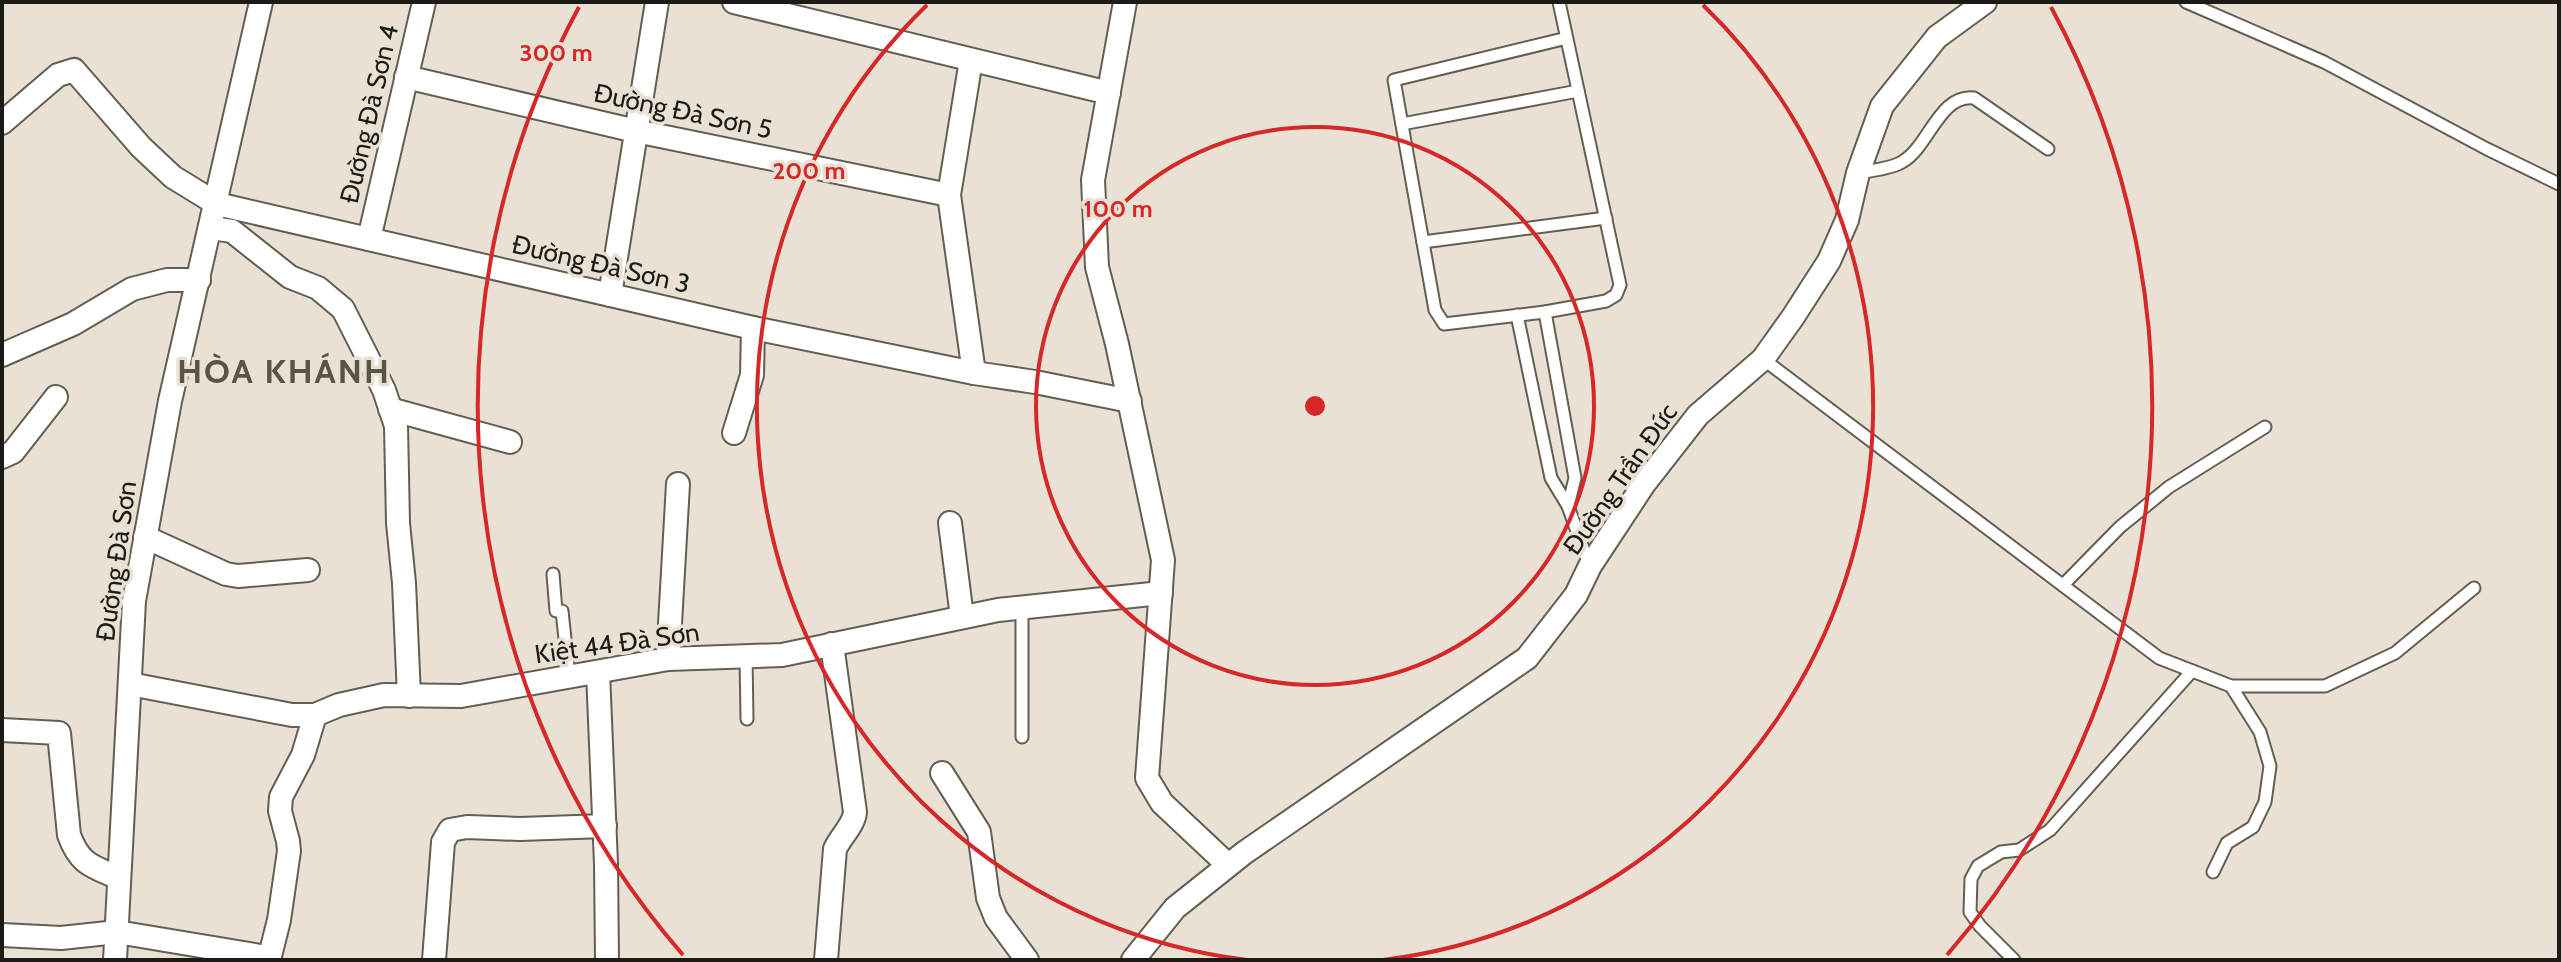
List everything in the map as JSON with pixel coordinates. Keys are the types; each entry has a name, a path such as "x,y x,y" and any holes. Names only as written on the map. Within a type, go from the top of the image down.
{"street":[{"name":"Đường Đà Sơn","path":"115,960 134,601 170,401 261,2"},
{"name":"Đường Đà Sơn 4","path":"369,239 424,2"},
{"path":"610,295 657,2"},
{"path":"734,2 1109,93"},
{"path":"1125,2 1093,180 1097,267 1130,401 1163,560 1147,778 1162,803 1228,865"},
{"name":"Đường Trần Đức","path":"1133,960 1175,908 1228,865 1527,658 1576,595 1590,566 1644,484 1698,415 1763,359 1829,261 1847,220 1858,173 1882,106 1937,37 1977,4"},
{"path":"971,60 949,195 974,373"},
{"path":"2,123 58,75 74,70 151,157 173,177 217,204"},
{"name":"Đường Đà Sơn 5","path":"406,77 636,131 949,195"},
{"name":"Đường Đà Sơn 3","path":"217,204 753,328 1130,401"},
{"path":"211,228 232,231 290,277 318,288 343,309 384,390 396,426 398,523 409,696"},
{"path":"2,355 73,324 132,289 167,280 199,280"},
{"path":"734,433 752,375 753,328"},
{"path":"2,457 13,452 56,397"},
{"path":"390,409 510,442"},
{"path":"668,659 678,484"},
{"path":"950,523 962,617"},
{"path":"145,537 226,574 238,576 308,570"},
{"name":"Kiệt 44 Đà Sơn","path":"130,684 292,715 315,715 339,705 384,695 461,696 668,659 782,655 1022,607 1161,593"},
{"path":"826,960 835,849 840,836 854,819 855,812 832,644"},
{"path":"598,672 607,960"},
{"path":"2,935 61,938 117,932 221,948 268,960 279,920 289,851 280,811 281,797 303,755 315,715"},
{"path":"2,730 59,733 69,835 75,851 87,864 119,878"},
{"path":"942,773 979,832 988,898 996,918 1027,960"},
{"path":"434,960 443,842 450,830 467,827 605,826"}],"lane":[{"path":"1559,2 1567,38 1578,91 1606,218 1620,285 1616,295 1606,301 1444,324 1435,310 1394,80 1567,38"},
{"path":"2186,2 2324,62 2559,184"},
{"path":"1402,124 1578,91"},
{"path":"1858,173 1902,162 1952,103 1963,97 1974,98 2048,149"},
{"path":"1423,242 1606,218"},
{"path":"1545,312 1575,478 1568,506"},
{"path":"1517,315 1551,478 1568,506 1590,566"},
{"path":"1763,359 2159,658 2231,686 2325,686 2395,653 2474,588"},
{"path":"2063,585 2120,527 2169,487 2265,427"},
{"path":"553,574 556,611 562,611 569,676"},
{"path":"1022,607 1022,737"},
{"path":"746,656 747,719"},
{"path":"2014,960 1970,912 1971,879 1978,866 2001,852 2019,850 2050,830 2192,671"},
{"path":"2213,872 2227,843 2253,827 2265,802 2270,766 2260,732 2231,686"}],"district":[{"name":"HÒA KHÁNH","path":"284,371"}]}
